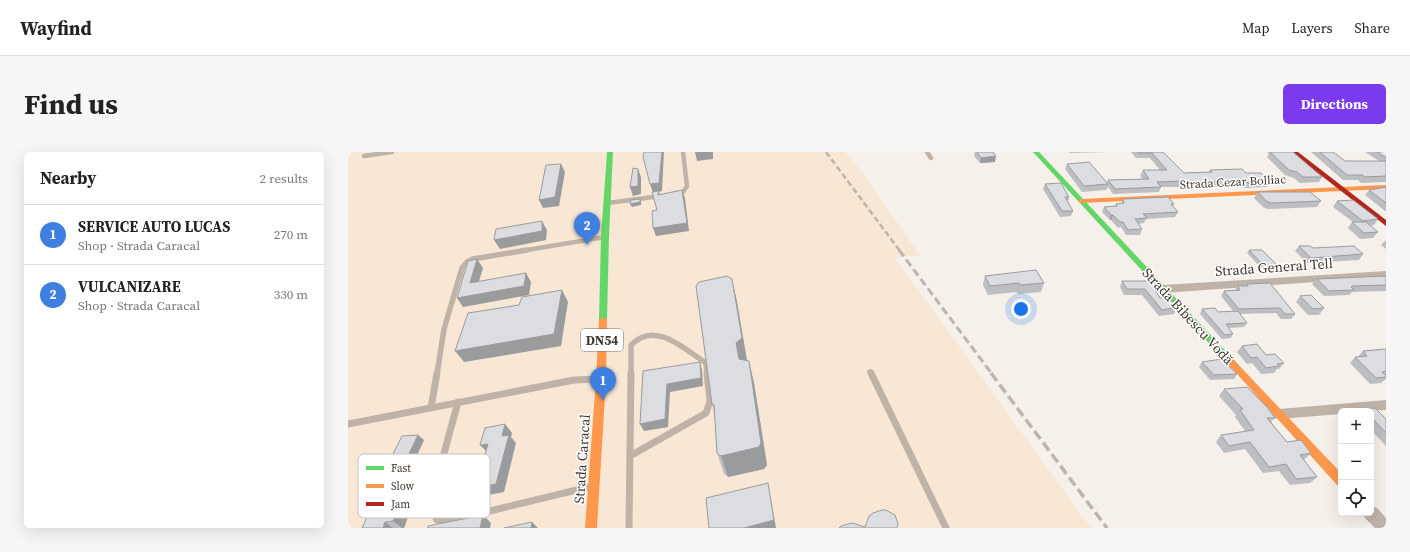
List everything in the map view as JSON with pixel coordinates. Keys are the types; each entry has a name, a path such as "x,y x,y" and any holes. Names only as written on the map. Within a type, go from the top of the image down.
{"street":[{"name":"Strada Caracal","path":"591,528 601,379 605,236 610,152"},
{"name":"Strada Bibescu Vodă","path":"1036,152 1340,480"},
{"path":"1294,152 1386,224"},
{"name":"Strada Cezar Bolliac","path":"1081,201 1386,187"},
{"name":"Strada General Tell","path":"1163,289 1386,274"},
{"path":"1279,414 1386,405"},
{"path":"1374,516 1385,528"}],"lane":[{"path":"364,156 392,152"},
{"path":"671,194 683,192 687,186 683,152"},
{"path":"927,152 931,158"},
{"path":"608,203 663,195"},
{"path":"431,408 444,329 462,268 467,262 473,259 605,236"},
{"path":"629,528 631,345 641,336 657,334 664,336 706,363 710,402 706,413 630,456"},
{"path":"870,372 946,528"},
{"path":"348,424 574,380 601,379"},
{"path":"444,454 458,402"},
{"path":"490,511 594,486"},
{"path":"436,518 437,520 452,520 460,518"}],"shaded area":[{"path":"348,152 845,152 859,168 920,255 895,258 1091,528 348,528"}],"building":[{"path":"644,152 662,152 659,183 650,184 643,157"},
{"path":"977,152 993,152 996,156 981,158"},
{"path":"1137,152 1163,152 1184,173 1212,172 1210,170 1242,169 1246,173 1261,173 1270,182 1248,183 1244,179 1183,184 1181,181 1157,182 1161,187 1115,189 1108,180 1149,179 1143,170 1167,170 1152,153"},
{"path":"1270,152 1293,152 1322,177 1303,177 1297,172 1289,170"},
{"path":"1320,152 1333,152 1345,161 1386,161 1386,176 1365,177 1362,175 1347,175"},
{"path":"1377,152 1386,152 1386,158"},
{"path":"1089,162 1108,184 1084,186 1067,164"},
{"path":"561,164 555,197 539,200 546,165"},
{"path":"633,168 638,169 638,186 630,187"},
{"path":"1061,183 1069,197 1065,197 1073,211 1062,211 1045,184"},
{"path":"1386,187 1386,203 1369,190"},
{"path":"682,190 687,223 653,228 652,211 657,210 652,192 659,191 658,195"},
{"path":"1258,192 1310,192 1321,201 1271,203 1266,201"},
{"path":"1168,197 1174,204 1171,204 1178,212 1143,214 1147,218 1135,219 1142,229 1128,230 1123,222 1120,222 1113,215 1111,215 1104,207 1117,206 1116,204 1124,203 1123,199"},
{"path":"640,199 640,202 630,204 631,200"},
{"path":"1353,200 1378,219 1363,221 1337,201"},
{"path":"542,221 542,231 494,240 496,229"},
{"path":"1352,222 1366,222 1378,232 1364,233"},
{"path":"1299,246 1310,246 1313,248 1354,246 1363,254 1311,258"},
{"path":"1249,250 1262,250 1279,267 1266,268"},
{"path":"477,259 470,283 526,273 524,286 457,298 468,261"},
{"path":"1036,270 1044,283 1020,285 1019,283 990,286 985,276"},
{"path":"727,276 732,279 742,338 736,343 739,359 749,361 761,443 759,447 721,456 717,453 714,405 712,404 696,286 699,282"},
{"path":"1386,276 1386,285 1351,287 1354,290 1329,291 1317,279"},
{"path":"1122,281 1150,281 1160,298 1167,297 1178,307 1162,310 1145,289 1127,289"},
{"path":"1270,283 1295,314 1285,314 1280,308 1239,309 1224,291 1240,290 1238,286 1248,286 1247,284"},
{"path":"562,290 554,334 455,351 468,313 519,305 522,297"},
{"path":"1311,295 1324,308 1313,309 1300,296"},
{"path":"1215,308 1218,312 1238,311 1247,323 1226,324 1233,334 1225,335 1202,309"},
{"path":"1257,344 1266,355 1275,354 1284,363 1277,364 1279,366 1266,368 1257,357 1251,358 1242,346"},
{"path":"1386,349 1386,371 1382,372 1386,377 1376,378 1355,357 1367,356 1363,351"},
{"path":"1222,359 1237,374 1214,375 1202,362"},
{"path":"700,362 701,378 667,384 665,419 640,424 643,371"},
{"path":"1247,387 1267,407 1275,418 1267,418 1287,442 1301,440 1311,453 1300,455 1317,477 1296,479 1286,464 1269,467 1250,442 1229,446 1221,435 1254,430 1240,410 1243,409 1224,389"},
{"path":"1374,408 1386,419 1386,433 1374,420"},
{"path":"505,424 502,436 509,435 496,484 490,485 490,454 485,454 488,444 480,445 485,428"},
{"path":"418,435 409,454 393,454 402,436"},
{"path":"768,483 774,520 744,528 709,528 706,498"},
{"path":"882,510 886,510 895,515 898,524 897,528 839,528 852,523 865,527 869,516"},
{"path":"366,518 394,518 393,521 385,522 383,528 362,528"},
{"path":"468,518 482,518 480,528 428,528 428,526"},
{"path":"532,522 531,528 504,528"}],"railway":[{"path":"826,152 900,251"},
{"path":"899,250 992,374"},
{"path":"991,373 1107,528"}],"traffic: fast":[{"path":"603,320 605,237 610,152"},
{"path":"1036,152 1231,362"}],"traffic: slow":[{"path":"1081,201 1386,187"},
{"path":"591,528 601,379 603,320"},
{"path":"1231,362 1340,480"}],"traffic: jam":[{"path":"1294,152 1386,224"}],"place":[{"name":"VULCANIZARE","path":"587,245"},
{"name":"SERVICE AUTO LUCAS","path":"603,400"}]}
